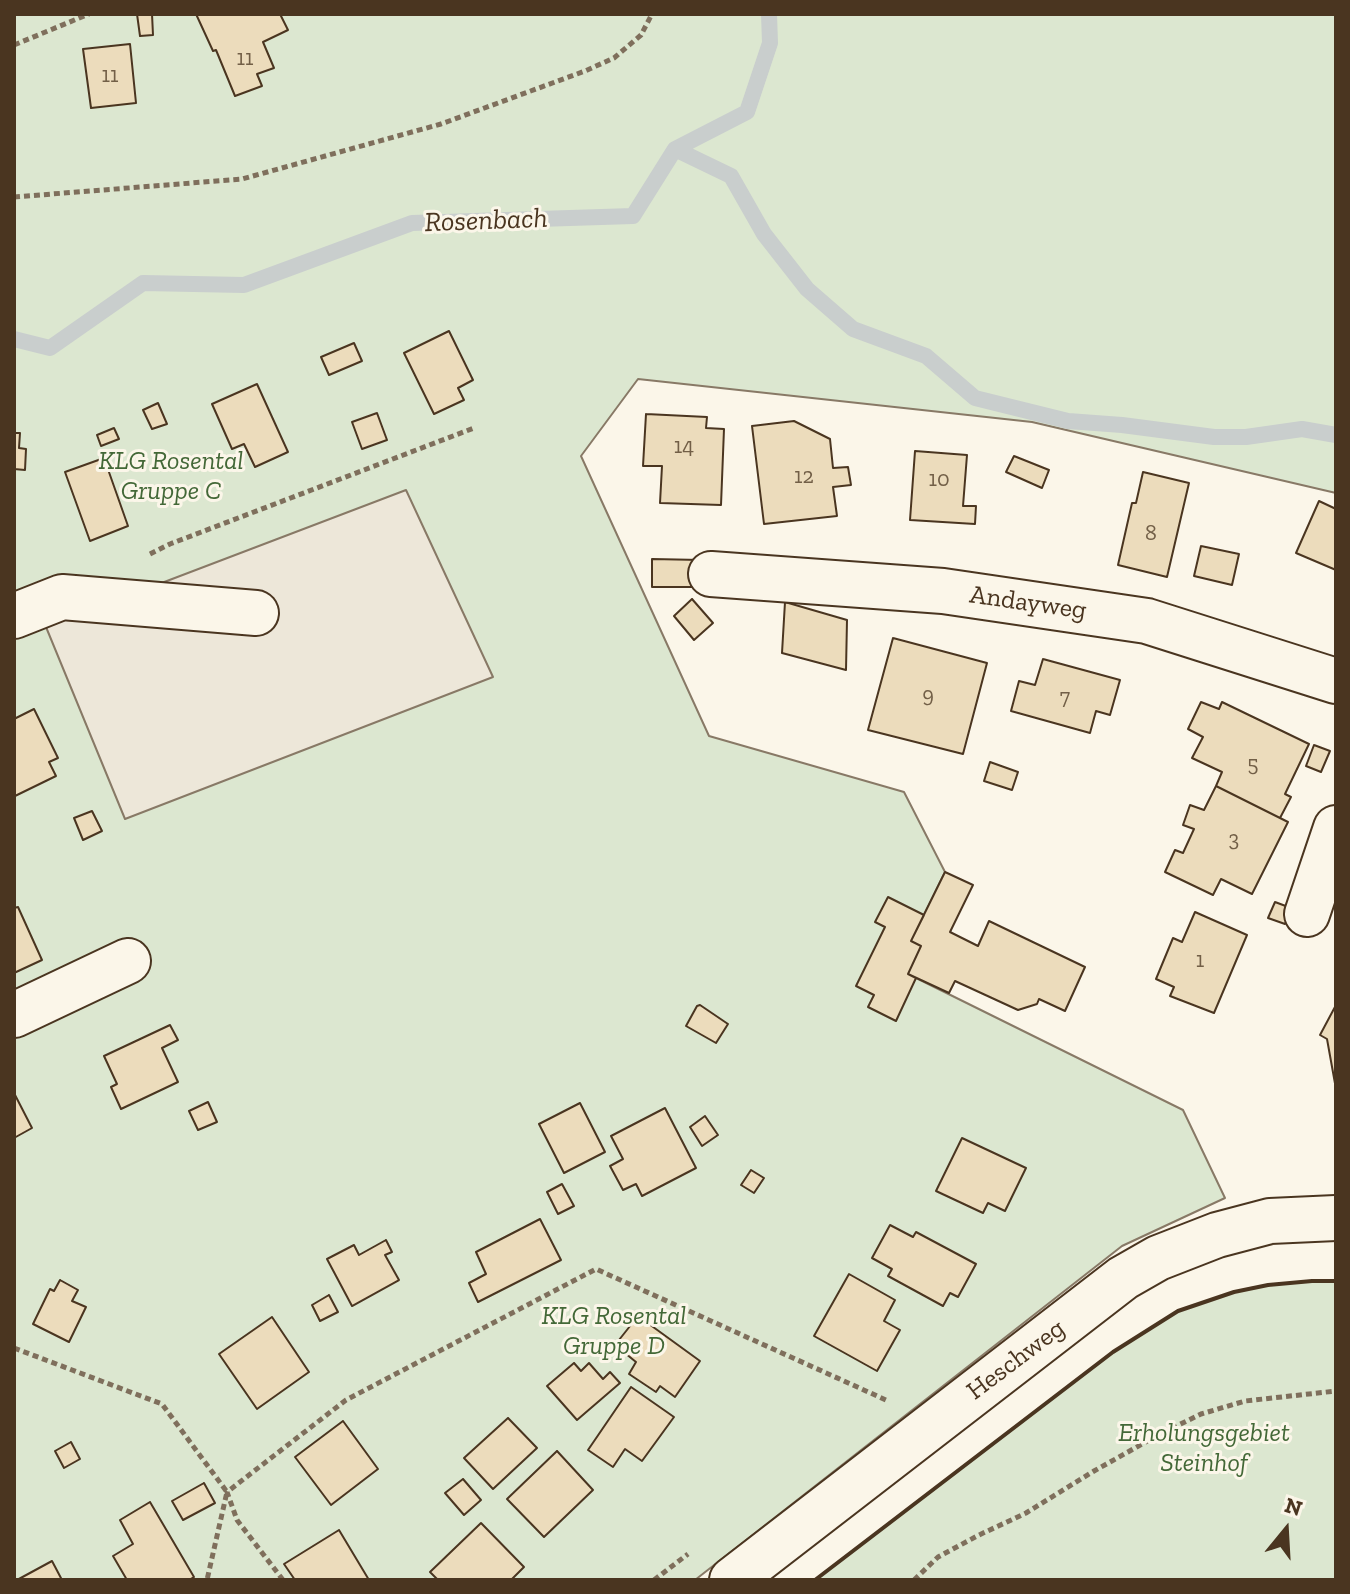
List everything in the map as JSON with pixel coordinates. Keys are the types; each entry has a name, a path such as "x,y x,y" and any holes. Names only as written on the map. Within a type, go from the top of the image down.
{"street":[{"name":"Andayweg","path":"711,574 943,591 1147,621 1336,681"},
{"path":"14,616 62,597 256,613"},
{"path":"1307,914 1336,828"},
{"path":"14,1015 128,961"},
{"name":"Heschweg","path":"732,1580 1123,1278 1158,1258 1217,1235 1270,1221 1336,1218"}],"path":[{"path":"14,45 89,14"},
{"path":"14,197 242,179 441,124 614,58 641,35 652,14"},
{"path":"143,557 474,428"},
{"path":"207,1580 227,1492 346,1400 596,1269 934,1422"},
{"path":"14,1348 162,1404 227,1492 237,1520 283,1580"},
{"path":"914,1580 938,1557 1026,1513 1094,1471 1201,1414 1245,1401 1336,1391"}],"green space":[{"path":"14,14 1336,14 1336,493 1032,422 638,379 581,456 709,736 904,792 945,872 911,941 908,974 1183,1110 1225,1198 1122,1246 695,1580 14,1580"},
{"name":"Erholungsgebiet Steinhof","path":"1312,1281 1336,1281 1336,1580 815,1580 1113,1352 1178,1311 1234,1292"}],"shaded area":[{"path":"406,490 493,677 125,819 46,627"}],"building":[{"path":"137,14 152,14 153,35 140,36"},
{"path":"196,14 280,14 288,30 263,42 274,68 257,74 262,86 235,96 216,50 213,51"},
{"path":"130,44 136,103 91,108 83,49"},
{"path":"449,331 473,380 458,388 464,400 434,414 404,353"},
{"path":"354,343 362,361 329,375 321,357"},
{"path":"257,384 288,452 255,467 244,444 232,449 212,404"},
{"path":"158,403 167,424 152,429 143,410"},
{"path":"377,413 387,440 362,449 352,422"},
{"path":"646,414 707,417 706,428 724,429 721,505 660,503 662,466 643,466"},
{"path":"794,421 830,439 833,468 848,467 851,485 833,487 837,516 764,524 752,426"},
{"path":"114,428 119,439 101,446 97,435"},
{"path":"14,433 20,433 19,448 26,449 25,470 14,469"},
{"path":"915,451 967,455 963,506 976,506 975,524 910,520"},
{"path":"1014,456 1049,470 1042,488 1006,472"},
{"path":"104,458 128,526 90,541 65,472"},
{"path":"1143,472 1189,483 1167,577 1118,565 1132,503 1136,503"},
{"path":"1319,501 1336,509 1336,570 1296,553"},
{"path":"1201,546 1239,554 1232,585 1194,576"},
{"path":"652,559 701,560 701,587 652,587"},
{"path":"692,599 713,623 694,640 674,616"},
{"path":"785,602 847,620 846,670 782,653"},
{"path":"893,638 987,663 963,754 868,730"},
{"path":"1043,659 1120,680 1110,715 1096,711 1090,733 1011,711 1019,681 1035,685"},
{"path":"1201,702 1219,709 1222,702 1309,744 1285,794 1291,797 1280,818 1216,786 1222,772 1192,758 1203,737 1188,729"},
{"path":"34,709 58,758 49,762 56,776 15,796 14,719"},
{"path":"1314,745 1330,751 1321,772 1306,766"},
{"path":"990,762 1018,772 1012,790 984,781"},
{"path":"1216,786 1288,822 1252,894 1221,879 1213,895 1165,872 1175,850 1183,853 1194,829 1183,825 1190,805 1204,810"},
{"path":"92,811 102,831 83,840 74,818"},
{"path":"945,872 973,885 950,932 978,946 989,921 1085,967 1065,1011 1039,999 1037,1004 1018,1010 955,981 949,993 908,974 921,946 911,941"},
{"path":"888,897 924,915 911,941 921,946 908,974 916,978 896,1021 868,1007 874,995 856,986 885,927 875,922"},
{"path":"1275,902 1291,908 1285,924 1268,918"},
{"path":"18,907 42,960 14,973 14,908"},
{"path":"1195,912 1247,935 1214,1013 1170,996 1174,987 1156,979 1173,938 1182,942"},
{"path":"700,1005 728,1024 716,1043 686,1026"},
{"path":"1336,1005 1336,1089 1327,1039 1320,1035"},
{"path":"170,1025 178,1040 162,1048 178,1082 121,1109 111,1087 117,1084 104,1056"},
{"path":"14,1093 32,1128 14,1138"},
{"path":"208,1102 217,1122 198,1130 189,1111"},
{"path":"580,1103 605,1152 564,1173 539,1124"},
{"path":"665,1108 696,1168 642,1196 636,1184 623,1190 610,1166 623,1159 611,1136"},
{"path":"705,1116 718,1135 702,1146 690,1127"},
{"path":"962,1138 1026,1168 1005,1211 988,1203 983,1213 936,1191"},
{"path":"751,1170 764,1178 754,1193 741,1185"},
{"path":"562,1184 574,1206 558,1214 547,1192"},
{"path":"540,1219 561,1260 478,1302 469,1283 486,1274 476,1252"},
{"path":"890,1225 913,1237 916,1232 976,1264 958,1297 950,1293 943,1306 888,1276 892,1269 872,1258"},
{"path":"386,1240 392,1252 385,1255 399,1280 352,1306 327,1259 354,1245 359,1255"},
{"path":"849,1274 895,1300 884,1321 900,1330 877,1371 814,1336"},
{"path":"60,1280 78,1290 72,1301 86,1307 69,1342 33,1324 50,1289 54,1291"},
{"path":"329,1295 338,1312 320,1321 312,1305"},
{"path":"638,1316 700,1361 675,1397 660,1386 656,1392 629,1374 636,1362 615,1345"},
{"path":"272,1317 309,1372 257,1409 219,1354"},
{"path":"574,1363 581,1371 589,1363 603,1379 610,1372 620,1383 577,1420 547,1386"},
{"path":"631,1387 674,1417 642,1461 625,1449 613,1467 588,1450"},
{"path":"508,1418 537,1448 493,1489 464,1458"},
{"path":"343,1421 378,1469 331,1505 295,1457"},
{"path":"71,1442 80,1459 64,1468 55,1451"},
{"path":"557,1451 593,1490 544,1537 507,1499"},
{"path":"463,1479 481,1500 464,1515 445,1493"},
{"path":"204,1483 215,1503 183,1520 172,1501"},
{"path":"150,1502 194,1577 189,1580 127,1580 113,1556 133,1544 120,1520"},
{"path":"481,1523 524,1567 511,1580 438,1580 430,1572"},
{"path":"339,1530 369,1580 295,1580 284,1564"},
{"path":"52,1561 62,1580 17,1580"}],"waterway":[{"name":"Rosenbach","path":"14,339 50,348 143,283 244,285 412,223 633,216 675,149 747,112 770,43 769,14"},
{"path":"675,149 731,176 764,234 807,289 853,329 926,356 975,398 1068,421 1214,437 1246,437 1302,429 1336,435"}],"wall":[{"path":"815,1580 1113,1352 1178,1311 1234,1292 1268,1285 1336,1281"}],"park label":[{"name":"KLG Rosental Gruppe C","path":"171,477"},
{"name":"KLG Rosental Gruppe D","path":"614,1332"}]}
